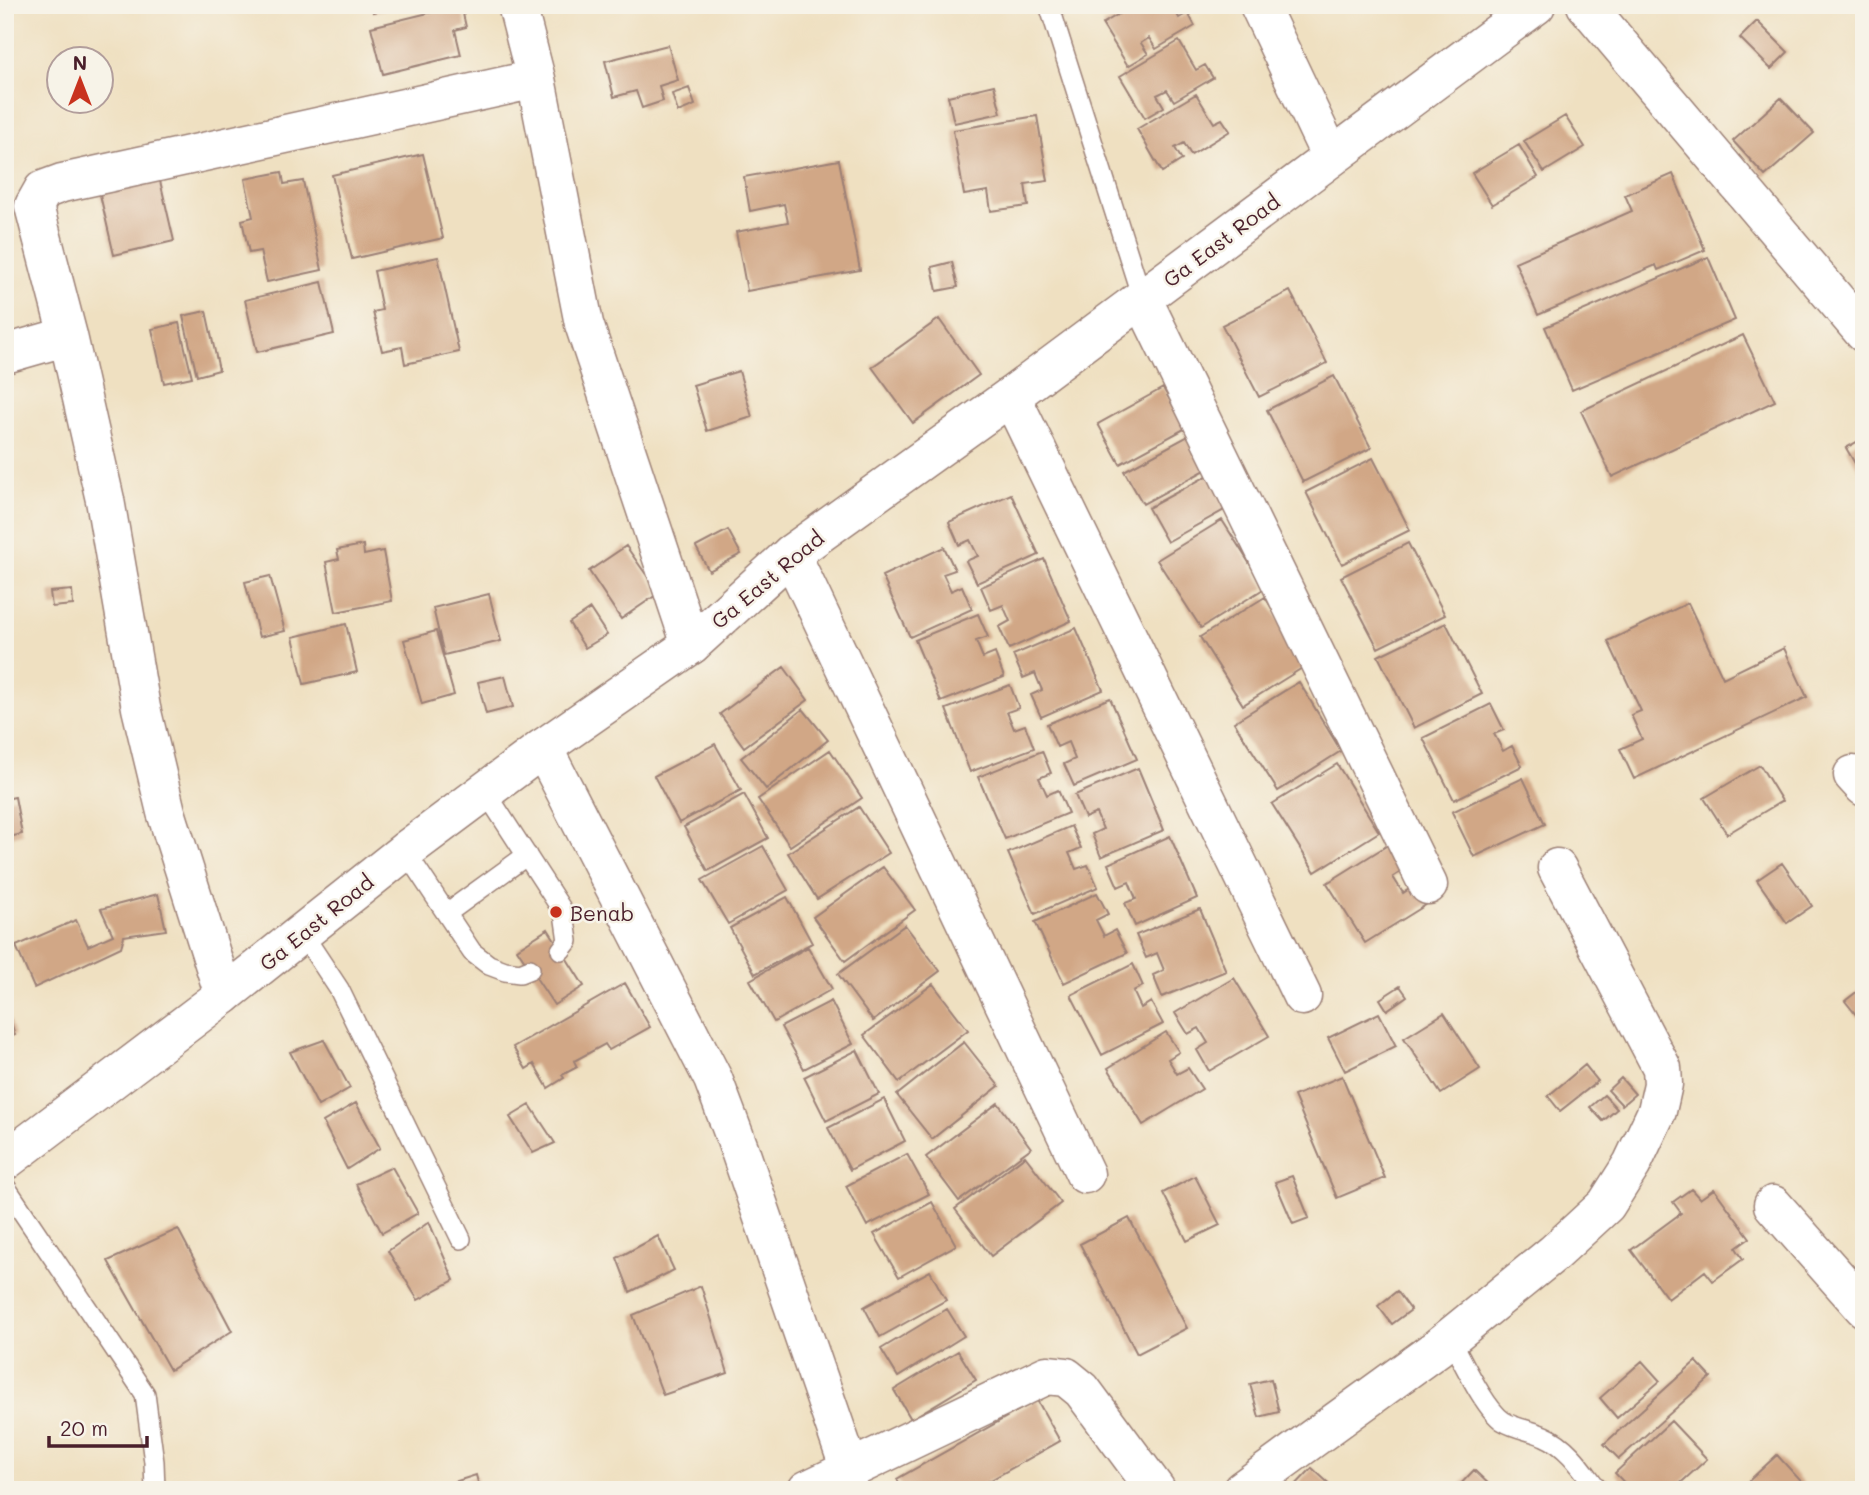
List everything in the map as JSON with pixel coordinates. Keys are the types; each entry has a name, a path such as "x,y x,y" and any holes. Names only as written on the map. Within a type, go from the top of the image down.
{"street":[{"path":"517,5 536,79 584,324 691,645"},
{"path":"1259,5 1331,157"},
{"name":"Ga East Road","path":"5,1161 224,995 405,851 543,748 691,645 791,554 1011,396 1536,5"},
{"path":"1586,5 1864,333"},
{"path":"224,995 166,812 153,760 141,708 105,500 68,336 34,205 43,190 62,183 536,79"},
{"path":"1142,298 1429,885"},
{"path":"5,354 68,336"},
{"path":"1011,396 1302,996"},
{"path":"791,554 1086,1174"},
{"path":"543,748 713,1080 739,1147 850,1470"},
{"path":"1242,1490 1450,1338 1554,1253 1606,1205 1632,1164 1657,1111 1663,1084 1662,1068 1557,868"},
{"path":"1773,1205 1864,1308"},
{"path":"807,1490 1047,1375 1066,1377 1082,1390 1153,1489"}],"lane":[{"path":"1049,5 1142,298"},
{"path":"485,791 564,913 568,941 561,950"},
{"path":"405,851 472,952 489,965 505,971 520,973 530,969"},
{"path":"447,913 527,855"},
{"path":"302,933 339,989 461,1239"},
{"path":"5,1186 145,1394 155,1490"},
{"path":"1450,1338 1491,1411 1519,1429 1544,1436 1558,1444 1574,1459 1598,1490"}],"building":[{"path":"372,5 400,5 400,6 373,12"},
{"path":"461,5 466,27 455,30 461,55 383,74 371,27"},
{"path":"1134,5 1172,5 1179,18 1188,13 1195,26 1156,49 1149,38 1141,43 1148,54 1128,66 1102,24"},
{"path":"1757,21 1788,52 1771,69 1740,38"},
{"path":"1179,41 1196,70 1205,65 1213,78 1174,101 1167,90 1157,95 1164,107 1145,118 1120,76"},
{"path":"668,45 678,80 659,86 663,101 642,108 636,91 614,97 605,61"},
{"path":"994,85 1001,113 954,123 948,96"},
{"path":"689,88 695,105 678,112 672,94"},
{"path":"1196,94 1214,123 1222,119 1230,131 1191,155 1184,143 1175,148 1182,160 1162,172 1137,129"},
{"path":"1781,98 1814,133 1765,176 1733,141"},
{"path":"1037,116 1048,181 1025,184 1028,206 991,211 988,191 964,195 953,130"},
{"path":"1565,116 1585,147 1544,172 1524,141"},
{"path":"1519,145 1538,177 1492,205 1472,173"},
{"path":"423,154 443,238 352,259 332,175"},
{"path":"839,160 860,270 747,291 736,232 788,222 784,204 750,211 744,177"},
{"path":"158,172 174,241 114,255 98,186"},
{"path":"282,172 284,184 303,181 322,270 267,282 260,251 249,253 242,220 253,217 245,179"},
{"path":"1673,174 1705,250 1658,270 1656,265 1538,315 1515,262 1632,211 1625,195"},
{"path":"438,257 459,352 405,364 402,347 382,351 373,312 382,310 374,271"},
{"path":"1708,257 1735,320 1572,390 1545,327"},
{"path":"952,262 958,287 937,291 932,267"},
{"path":"322,282 334,334 257,352 245,300"},
{"path":"1290,291 1327,363 1259,397 1222,325"},
{"path":"206,311 219,370 197,376 183,316"},
{"path":"939,319 979,375 913,423 872,367"},
{"path":"179,323 192,377 164,383 152,329"},
{"path":"1743,335 1775,401 1612,477 1581,411"},
{"path":"739,371 752,417 707,431 693,385"},
{"path":"1334,376 1371,448 1303,482 1267,410"},
{"path":"1163,388 1186,428 1120,464 1098,424"},
{"path":"1190,435 1209,468 1143,504 1124,471"},
{"path":"1864,438 1864,479 1846,448"},
{"path":"1373,458 1410,530 1342,564 1306,492"},
{"path":"1214,472 1233,505 1167,542 1148,508"},
{"path":"1011,494 1039,555 977,583 966,561 978,556 970,540 959,545 949,522"},
{"path":"1222,520 1265,588 1201,628 1157,560"},
{"path":"728,530 741,554 709,571 696,547"},
{"path":"1408,543 1445,615 1378,648 1341,577"},
{"path":"363,545 364,555 383,551 392,601 336,612 326,562 339,559 337,550"},
{"path":"626,546 659,593 621,619 589,571"},
{"path":"944,547 955,570 943,574 951,591 962,586 972,609 910,637 882,576"},
{"path":"1044,559 1071,621 1009,649 999,627 1010,621 1003,605 991,610 981,587"},
{"path":"270,576 285,631 259,637 245,582"},
{"path":"72,590 73,605 52,607 50,592"},
{"path":"489,594 501,641 444,655 433,608"},
{"path":"1265,597 1307,665 1243,705 1200,637"},
{"path":"1688,603 1723,678 1784,648 1807,697 1634,779 1620,749 1642,739 1631,715 1641,711 1608,641"},
{"path":"590,609 607,635 585,648 569,623"},
{"path":"978,614 988,637 976,641 983,658 995,653 1004,677 941,702 915,640"},
{"path":"1446,623 1482,694 1414,728 1378,656"},
{"path":"346,624 357,672 304,684 293,637"},
{"path":"1076,628 1103,690 1041,717 1031,695 1042,690 1035,673 1023,678 1013,655"},
{"path":"436,631 454,695 422,704 404,640"},
{"path":"784,667 808,700 744,747 720,714"},
{"path":"505,676 513,707 486,714 478,682"},
{"path":"1299,682 1341,751 1278,791 1234,722"},
{"path":"1010,685 1019,708 1007,712 1014,729 1025,725 1034,748 970,772 946,709"},
{"path":"1110,698 1137,759 1074,786 1064,764 1075,759 1068,742 1057,747 1047,724"},
{"path":"1491,704 1504,730 1494,734 1503,751 1512,746 1522,766 1454,800 1423,738"},
{"path":"803,709 828,740 766,789 741,758"},
{"path":"715,744 741,790 679,823 654,776"},
{"path":"830,750 862,798 790,846 758,799"},
{"path":"1042,751 1051,773 1039,778 1047,795 1058,790 1068,813 1005,839 978,777"},
{"path":"1337,764 1379,832 1315,872 1272,804"},
{"path":"1760,765 1782,801 1727,834 1704,798"},
{"path":"1138,768 1164,830 1101,857 1092,834 1103,829 1096,813 1085,818 1075,795"},
{"path":"1523,778 1545,824 1474,857 1452,812"},
{"path":"744,794 768,838 708,871 684,827"},
{"path":"15,797 22,834 5,838 5,799"},
{"path":"859,807 889,853 817,899 788,853"},
{"path":"1071,826 1081,848 1069,853 1076,869 1088,865 1098,887 1035,914 1008,853"},
{"path":"1170,836 1197,898 1135,926 1125,903 1136,899 1129,882 1118,887 1108,864"},
{"path":"1391,843 1407,868 1393,877 1403,893 1417,884 1429,903 1365,943 1327,883"},
{"path":"763,846 788,890 728,924 702,880"},
{"path":"1782,863 1812,906 1787,923 1757,880"},
{"path":"883,867 915,910 845,961 813,917"},
{"path":"1097,893 1108,914 1096,920 1104,936 1115,930 1127,953 1064,983 1035,922"},
{"path":"158,894 166,930 124,936 121,947 34,988 16,946 76,920 88,946 113,935 101,909"},
{"path":"787,897 812,943 755,974 730,928"},
{"path":"1200,909 1226,971 1162,997 1153,975 1164,970 1157,953 1146,958 1136,935"},
{"path":"905,925 940,971 873,1021 838,974"},
{"path":"548,929 584,986 554,1005 517,949"},
{"path":"808,947 832,989 774,1022 750,980"},
{"path":"1133,964 1143,986 1133,991 1141,1008 1151,1002 1163,1024 1102,1055 1071,995"},
{"path":"1234,978 1269,1036 1209,1071 1197,1050 1208,1043 1199,1028 1188,1034 1175,1013"},
{"path":"625,983 650,1027 609,1050 605,1044 574,1061 577,1067 562,1075 564,1078 548,1088 534,1064 526,1069 513,1047"},
{"path":"933,984 968,1030 899,1082 864,1035"},
{"path":"1400,986 1407,996 1387,1010 1380,999"},
{"path":"1864,986 1864,1019 1861,1021 1845,1001"},
{"path":"831,1001 853,1044 804,1069 781,1027"},
{"path":"5,1003 15,1035 5,1038"},
{"path":"1379,1013 1396,1046 1345,1071 1328,1038"},
{"path":"1444,1013 1480,1069 1441,1094 1404,1038"},
{"path":"1166,1032 1179,1052 1168,1059 1177,1074 1188,1068 1202,1089 1143,1125 1108,1068"},
{"path":"324,1040 350,1088 318,1106 290,1052"},
{"path":"964,1042 999,1086 932,1139 897,1095"},
{"path":"857,1050 879,1094 826,1121 804,1077"},
{"path":"1585,1065 1598,1081 1560,1111 1548,1096"},
{"path":"1342,1076 1385,1178 1337,1198 1294,1096"},
{"path":"1621,1078 1635,1094 1622,1105 1608,1090"},
{"path":"1604,1095 1617,1109 1603,1121 1590,1107"},
{"path":"884,1099 905,1141 850,1170 828,1128"},
{"path":"356,1103 380,1148 347,1169 323,1122"},
{"path":"998,1103 1031,1148 959,1201 926,1157"},
{"path":"530,1105 555,1143 533,1153 510,1117"},
{"path":"907,1154 929,1194 867,1226 846,1186"},
{"path":"1025,1156 1061,1203 991,1256 955,1209"},
{"path":"392,1167 418,1213 382,1233 356,1184"},
{"path":"1195,1176 1220,1225 1187,1241 1163,1193"},
{"path":"1292,1176 1309,1218 1293,1224 1275,1182"},
{"path":"1691,1189 1700,1199 1714,1189 1750,1238 1736,1248 1743,1259 1713,1281 1705,1271 1668,1299 1631,1250 1681,1213 1673,1202"},
{"path":"932,1202 956,1245 899,1277 874,1234"},
{"path":"1129,1218 1187,1328 1137,1354 1080,1244"},
{"path":"429,1222 454,1280 418,1300 388,1251"},
{"path":"178,1229 232,1331 170,1370 108,1261"},
{"path":"658,1236 674,1270 630,1292 617,1258"},
{"path":"930,1271 946,1300 880,1337 864,1307"},
{"path":"701,1286 728,1373 663,1395 633,1315"},
{"path":"1397,1291 1411,1310 1392,1324 1378,1306"},
{"path":"947,1309 964,1336 898,1377 881,1349"},
{"path":"958,1351 976,1380 911,1419 894,1390"},
{"path":"1642,1361 1660,1381 1617,1418 1600,1398"},
{"path":"1696,1361 1711,1377 1619,1459 1604,1444"},
{"path":"1271,1379 1279,1412 1259,1417 1250,1384"},
{"path":"1037,1400 1060,1441 973,1490 903,1490 897,1479"},
{"path":"1671,1421 1707,1459 1673,1490 1631,1490 1615,1473"},
{"path":"1777,1455 1809,1490 1739,1490"},
{"path":"1312,1468 1334,1488 1291,1490"},
{"path":"1474,1470 1495,1490 1455,1490"},
{"path":"476,1475 480,1490 432,1490 432,1489"}],"place":[{"name":"Benab","path":"556,912"}]}
